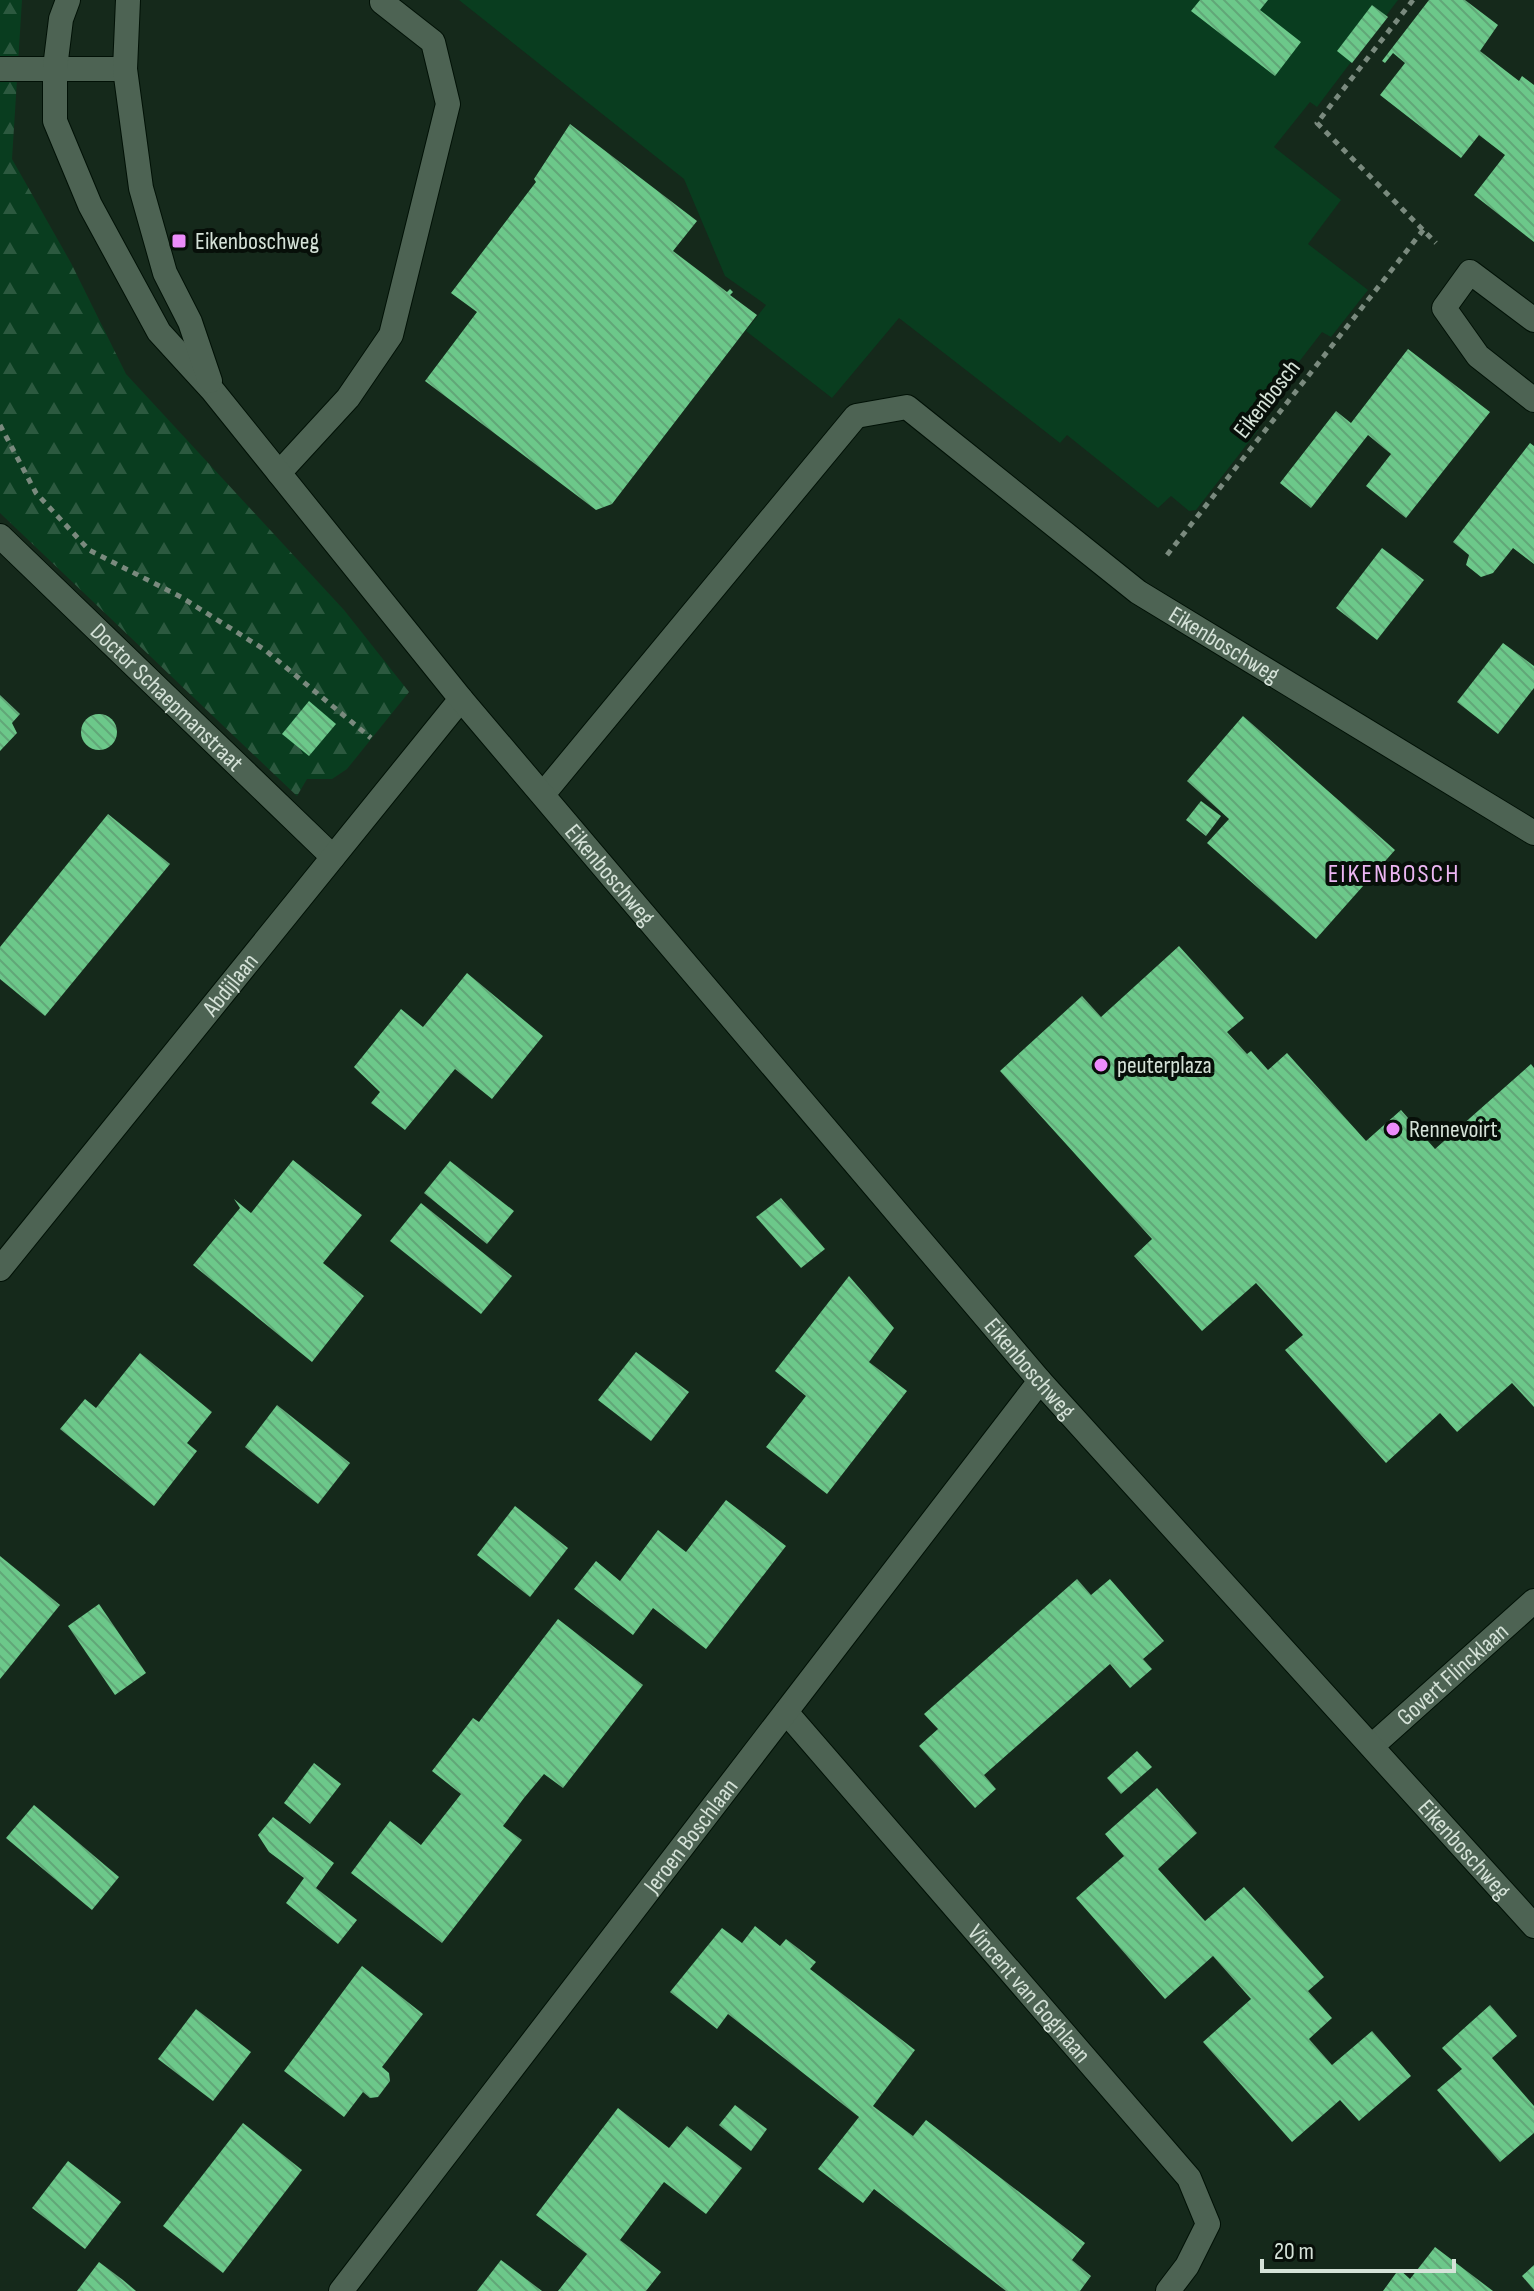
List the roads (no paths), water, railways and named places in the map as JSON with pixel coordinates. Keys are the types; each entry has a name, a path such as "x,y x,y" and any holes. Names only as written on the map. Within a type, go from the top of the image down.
{"street":[{"name":"Eikenboschweg","path":"68,0 61,19 55,68 55,121 90,205 159,332 213,391 461,699 544,793 1040,1381 1534,1926"},
{"name":"Eikenboschweg","path":"128,0 125,69 141,188 165,273 190,322 213,391"},
{"path":"279,473 348,398 391,335 448,104 433,42 382,2"},
{"path":"0,69 125,69"},
{"path":"1534,320 1470,272 1444,308 1478,356 1534,400"},
{"name":"Eikenboschweg","path":"544,793 856,416 907,407 1138,592 1534,833"},
{"name":"Doctor Schaepmanstraat","path":"0,536 333,857"},
{"name":"Abdijlaan","path":"0,1269 461,699"},
{"name":"Jeroen Boschlaan","path":"341,2291 1040,1381"},
{"name":"Govert Flincklaan","path":"1372,1746 1534,1601"},
{"name":"Vincent van Goghlaan","path":"786,1712 1189,2178 1208,2224 1187,2266 1168,2291"}],"place":[{"name":"Eikenboschweg","path":"179,241"},
{"name":"peuterplaza","path":"1101,1065"},
{"name":"Rennevoirt","path":"1393,1129"}],"district":[{"name":"EIKENBOSCH","path":"1394,874"}]}
